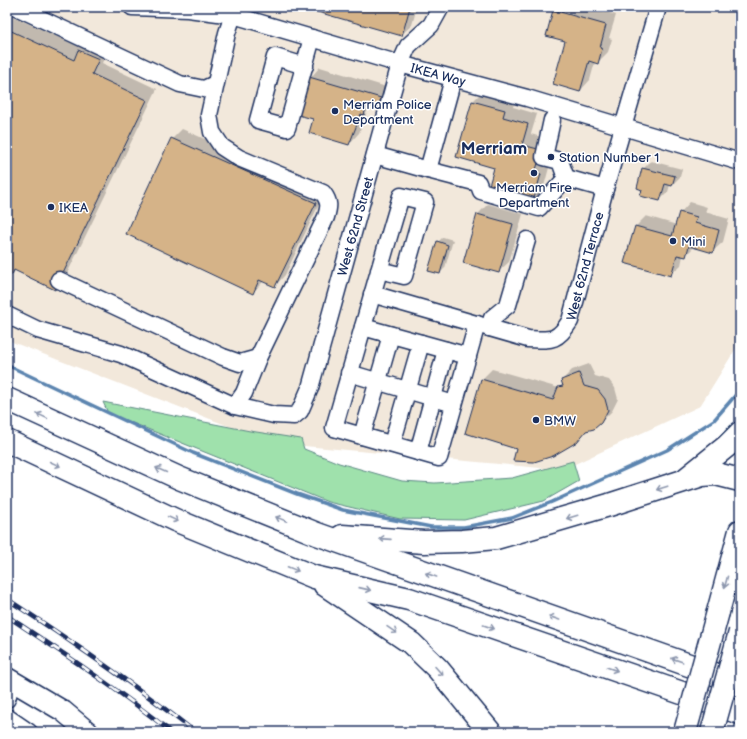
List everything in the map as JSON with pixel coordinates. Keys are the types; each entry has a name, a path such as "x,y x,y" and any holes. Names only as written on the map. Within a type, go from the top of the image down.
{"highway":[{"path":"7,399 178,478 317,534 740,683"},
{"path":"684,481 727,446 740,433"},
{"path":"7,441 175,520 314,577 409,599 740,713"},
{"path":"317,534 424,542 496,538 610,505 702,475 716,474 740,480"},
{"path":"685,732 740,531"},
{"path":"314,577 412,643 438,669 490,732"},
{"path":"712,732 740,632"}],"main road":[{"path":"9,686 63,712 88,732"}],"street":[{"path":"16,7 180,84 204,89 215,84"},
{"name":"IKEA Way","path":"132,7 188,9 233,15 453,79 527,98 740,162"},
{"name":"West 62nd Street","path":"235,406 274,415 294,416 300,411 310,388 400,64 408,46 431,25 441,7"},
{"name":"West 62nd Terrace","path":"372,294 528,339 552,340 562,334 570,321 605,189 658,7"},
{"path":"7,315 38,330 120,354 235,406 244,393 258,358 326,217 329,206 328,198 323,193 239,158 222,147 212,132 209,122 215,84 227,33 233,15"},
{"path":"305,66 312,38"},
{"path":"428,170 453,79"},
{"path":"552,120 544,157 560,161 566,178"},
{"path":"375,155 478,183 481,191 539,208 566,178"},
{"path":"566,178 605,189"},
{"path":"379,270 404,276 425,202 401,196 379,270 372,294 363,327 349,373 334,428 439,458 468,356 483,326 508,305 527,240"},
{"path":"60,280 223,357 240,363 258,358"},
{"path":"363,327 468,356"},
{"path":"362,436 391,335"},
{"path":"392,444 421,343"},
{"path":"418,452 446,350"},
{"path":"349,373 454,404"},
{"path":"7,718 29,732"}],"shaded area":[{"path":"7,7 740,7 740,342 700,406 562,470 272,443 7,340"}],"green space":[{"path":"103,402 250,431 301,439 304,449 339,463 402,481 435,483 512,478 573,461 579,481 544,501 464,520 400,519 328,502 108,413"}],"building":[{"path":"300,7 410,7 402,36"},
{"path":"553,10 606,25 600,48 602,49 598,64 589,61 580,92 553,84 565,41 546,36"},
{"name":"IKEA","path":"7,29 74,60 78,50 99,59 92,74 147,100 55,290 14,270 12,275 7,273"},
{"path":"309,77 381,98 378,108 367,104 364,115 361,114 349,145 309,133 313,119 298,115"},
{"path":"472,101 505,110 503,117 528,124 522,145 542,150 535,173 541,174 533,202 488,189 494,168 456,157"},
{"path":"171,138 316,203 275,287 259,280 253,294 126,234"},
{"path":"642,168 675,176 672,186 665,184 660,201 640,196 642,190 637,188"},
{"name":"Mini","path":"679,212 697,217 695,223 719,230 713,253 689,246 686,257 677,255 671,276 624,263 635,226 672,236"},
{"path":"477,214 513,224 499,273 463,263"},
{"path":"437,241 448,245 440,274 428,271"},
{"name":"BMW","path":"579,373 584,386 598,390 605,399 608,410 601,423 594,429 586,431 577,442 553,456 534,462 513,461 516,449 465,433 481,379 553,400 558,387 563,386 561,380"}],"waterway":[{"path":"7,365 193,453 297,494 343,510 431,527 464,527 512,518 552,502 667,450 714,420 740,390"}],"railway":[{"path":"7,599 102,663 195,732"},
{"path":"7,616 70,658 171,732"}],"place":[{"name":"Merriam Police Department","path":"335,111"},
{"name":"Station Number 1","path":"551,157"},
{"name":"Merriam Fire Department","path":"534,173"},
{"name":"IKEA","path":"51,207"},
{"name":"Mini","path":"673,241"},
{"name":"BMW","path":"536,420"}],"district":[{"name":"Merriam","path":"494,148"}]}
